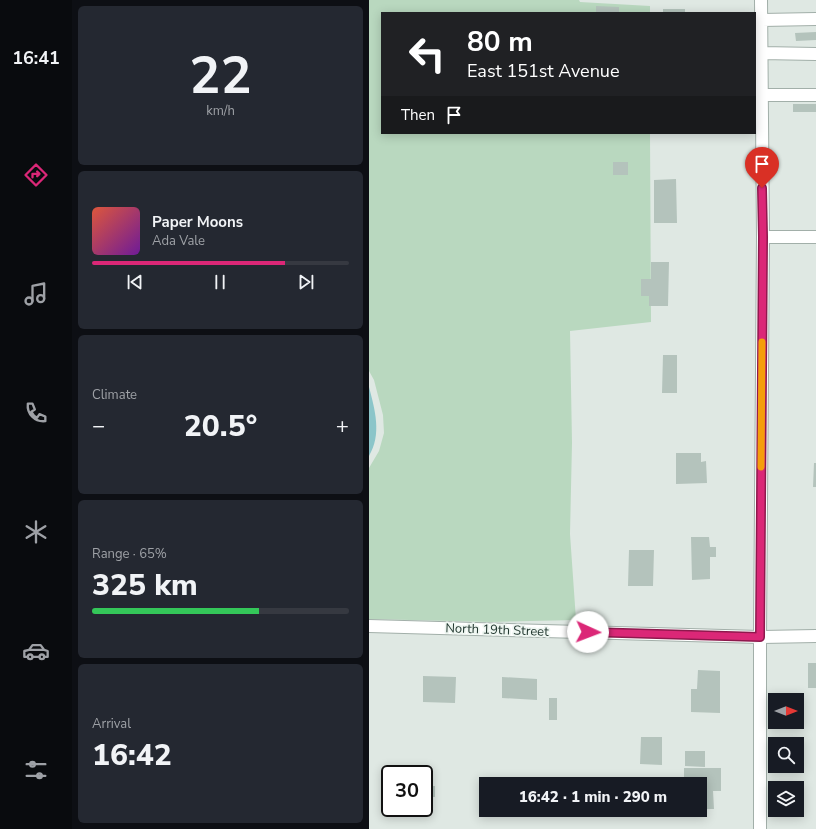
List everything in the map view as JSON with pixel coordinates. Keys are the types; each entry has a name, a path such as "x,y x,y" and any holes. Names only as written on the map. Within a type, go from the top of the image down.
{"street":[{"path":"760,829 763,237 761,0"},
{"path":"761,20 816,19"},
{"path":"761,53 816,54"},
{"path":"762,95 816,95"},
{"path":"763,237 816,237"},
{"name":"North 19th Street","path":"369,626 760,637 816,636"}],"green space":[{"path":"369,0 579,0 580,2 650,6 650,12 381,12 381,134 650,134 651,322 570,331 572,443 570,534 576,620 491,622 369,619 369,468 379,451 384,433 383,415 374,380 369,371"}],"water":[{"path":"369,387 375,413 376,431 373,448 369,456"}],"building":[{"path":"596,6 619,7 619,12 596,12"},
{"path":"663,9 685,9 685,12 663,12"},
{"path":"816,32 816,40 796,41 795,33"},
{"path":"793,104 816,104 816,112 793,112"},
{"path":"613,162 628,162 628,175 613,175"},
{"path":"676,179 677,223 654,223 654,180"},
{"path":"651,262 669,262 668,306 649,306 649,296 641,296 641,279 651,279"},
{"path":"663,355 677,355 677,393 662,393"},
{"path":"676,453 701,453 701,462 706,461 707,483 676,484"},
{"path":"814,463 816,463 816,487 813,487"},
{"path":"691,537 709,537 710,547 716,547 716,557 710,557 710,579 692,580"},
{"path":"629,550 654,550 653,586 628,586"},
{"path":"808,663 816,663 816,688 808,688"},
{"path":"698,670 720,671 720,713 691,712 691,689 697,689"},
{"path":"423,676 456,677 455,703 423,702"},
{"path":"502,677 537,679 537,700 502,698"},
{"path":"549,698 557,698 557,720 549,720"},
{"path":"641,737 662,737 662,765 640,764"},
{"path":"685,751 705,751 705,767 685,766"},
{"path":"684,768 721,768 721,791 713,791 714,809 707,809 707,777 684,777"},
{"path":"433,786 435,786 435,797 433,797"}],"slow traffic":[{"path":"761,467 762,342"}],"route":[{"path":"588,632 760,637 763,237 762,188"}]}
